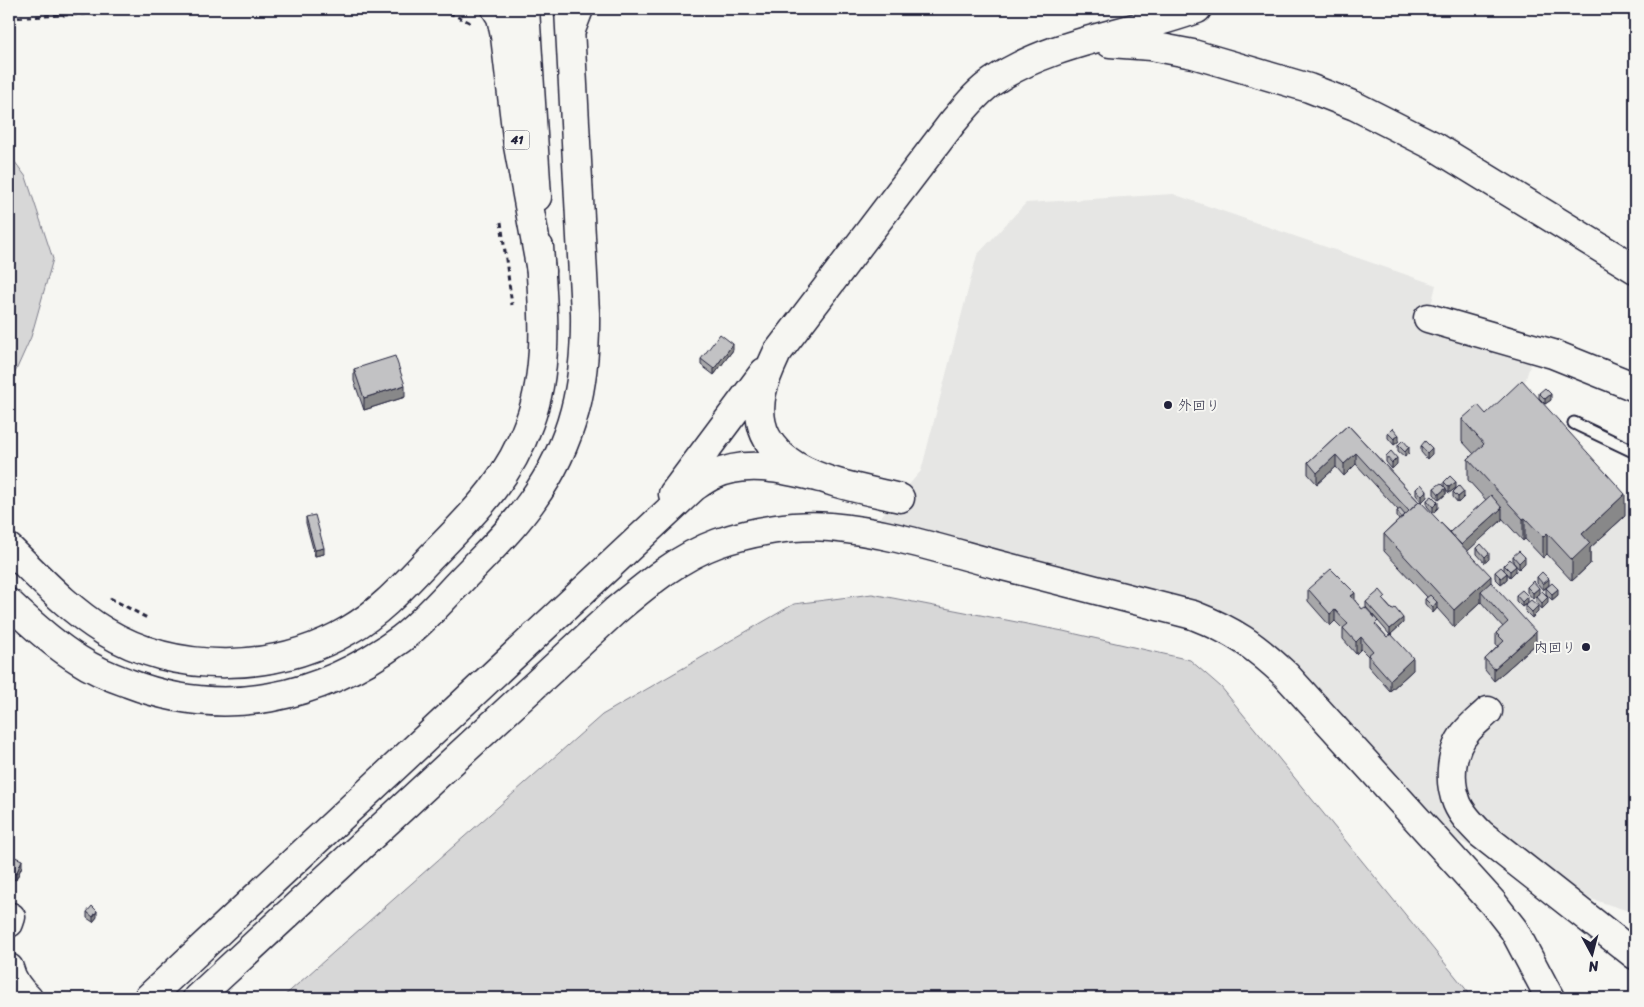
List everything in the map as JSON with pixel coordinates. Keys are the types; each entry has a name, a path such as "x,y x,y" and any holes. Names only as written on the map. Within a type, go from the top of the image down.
{"main road":[{"name":"41","path":"496,9 505,36 518,146 541,271"},
{"path":"9,548 62,598 105,631 133,645 164,656 200,663 231,663 264,660 296,654 323,644 351,629 375,612 397,592 476,510 498,484 515,456 530,422 539,386 543,348 541,271 525,9"},
{"path":"644,533 952,123 972,100 991,82 1039,58 1078,44 1152,24 1197,9"},
{"path":"9,603 53,642 80,661 108,676 141,688 173,697 208,701 242,702 276,697 340,676 371,659 403,637 425,617 510,529 532,501 551,472 566,441 576,409 583,374 586,342 573,16"},
{"path":"1078,44 1114,42 1151,46 1194,54 1265,74 1328,95 1390,122 1434,146 1635,269"},
{"path":"1428,318 1553,354 1635,387"},
{"path":"778,353 765,380 762,393 761,418 764,431 780,455 797,468 820,478"},
{"path":"149,997 694,487 714,475 733,468 752,466 775,468 900,498"},
{"path":"197,998 607,618 642,588 693,554 718,543 771,531 810,527 829,527 897,538 1193,615 1245,640 1286,675 1493,903 1514,930 1550,998"},
{"path":"1488,711 1467,731 1458,745 1452,764 1452,785 1462,811 1481,834 1635,956"},
{"path":"9,968 14,982 28,998"}],"lane":[{"path":"1574,423 1635,452"}],"path":[{"path":"9,18 176,9"},
{"path":"441,9 469,22 473,30"},
{"path":"501,221 513,308"},
{"path":"102,594 153,621"}],"shaded area":[{"path":"9,154 26,177 53,259 31,337 13,377 9,378"},
{"path":"1173,194 1436,285 1428,318 1535,350 1519,400 1609,491 1635,509 1635,913 1582,896 1435,830 1270,649 877,521 921,471 977,255 1026,203"},
{"path":"872,594 1063,631 1190,660 1221,687 1473,998 282,998 602,715 794,604"}],"building":[{"path":"720,334 733,344 714,369 701,359"},
{"path":"395,356 405,385 364,398 354,369"},
{"path":"1522,380 1625,494 1582,534 1590,543 1572,560 1547,533 1543,537 1525,518 1523,519 1468,459 1484,444 1462,419 1478,405 1486,414"},
{"path":"1545,388 1551,394 1545,399 1539,393"},
{"path":"1348,425 1419,502 1409,511 1356,453 1344,464 1336,455 1317,473 1308,462"},
{"path":"1393,428 1399,435 1394,439 1388,433"},
{"path":"1403,440 1409,447 1405,452 1398,445"},
{"path":"1425,441 1432,448 1427,453 1421,446"},
{"path":"1391,451 1397,458 1392,463 1386,456"},
{"path":"1450,476 1456,482 1449,487 1444,482"},
{"path":"1441,483 1446,488 1439,494 1434,488"},
{"path":"1421,484 1427,491 1422,496 1416,489"},
{"path":"1459,486 1464,492 1458,497 1453,492"},
{"path":"1491,495 1502,508 1461,545 1450,532"},
{"path":"1432,496 1438,502 1433,507 1427,500"},
{"path":"1420,501 1491,576 1454,610 1384,534"},
{"path":"1400,509 1405,515 1402,518 1397,511"},
{"path":"315,515 324,548 315,550 306,517"},
{"path":"1481,544 1489,553 1485,557 1477,548"},
{"path":"1519,551 1525,557 1519,563 1513,556"},
{"path":"1510,559 1516,566 1510,571 1504,565"},
{"path":"1501,567 1507,573 1501,578 1495,572"},
{"path":"1331,569 1355,593 1351,596 1362,609 1365,607 1378,621 1375,624 1387,637 1391,634 1413,658 1390,680 1368,655 1373,651 1361,637 1356,642 1343,628 1348,624 1335,610 1330,614 1308,589"},
{"path":"1542,572 1549,579 1543,584 1537,577"},
{"path":"1533,581 1539,588 1533,593 1527,587"},
{"path":"1491,582 1536,632 1494,669 1485,659 1504,641 1496,633 1508,622 1481,591"},
{"path":"1552,583 1558,589 1552,594 1546,588"},
{"path":"1380,590 1386,597 1383,600 1392,610 1395,608 1403,618 1390,629 1366,602"},
{"path":"1522,590 1528,596 1522,602 1516,595"},
{"path":"1542,591 1548,597 1542,603 1536,596"},
{"path":"1430,595 1437,602 1433,607 1425,599"},
{"path":"1531,600 1538,606 1532,612 1525,605"},
{"path":"15,857 22,860 16,874 9,871"},
{"path":"92,906 97,911 93,917 87,912"}],"place":[{"name":"外回り","path":"1168,405"},
{"name":"内回り","path":"1586,647"}]}
